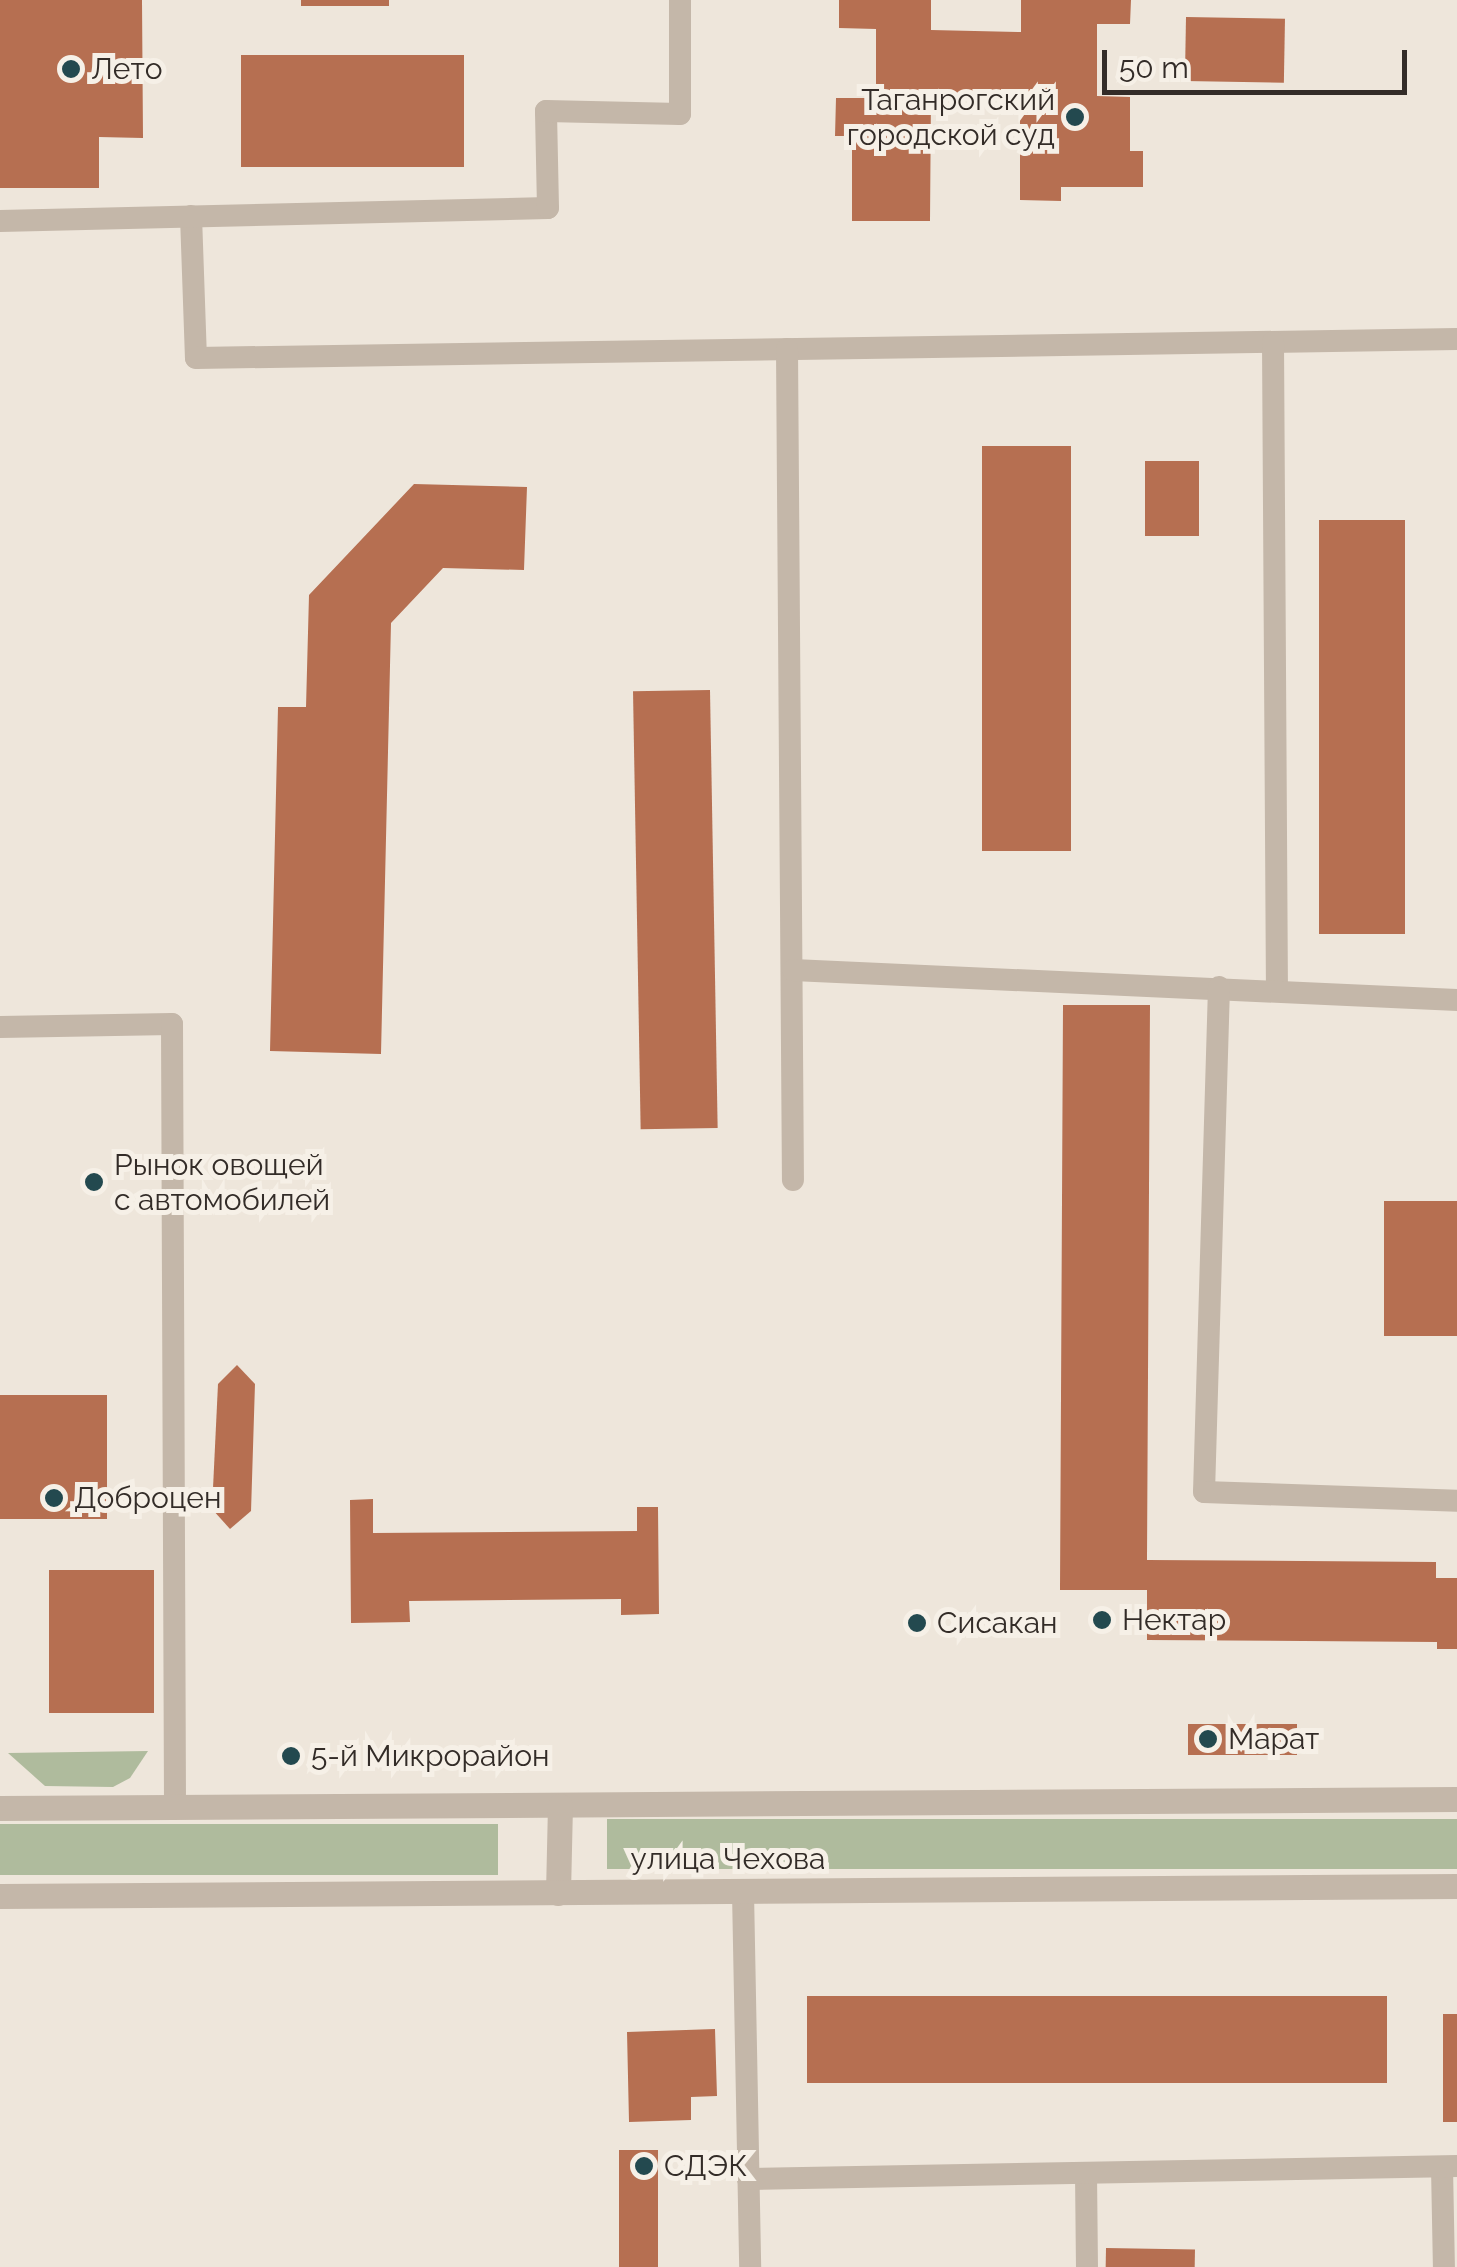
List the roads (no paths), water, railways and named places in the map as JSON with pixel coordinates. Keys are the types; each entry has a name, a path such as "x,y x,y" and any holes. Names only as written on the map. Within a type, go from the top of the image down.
{"street":[{"name":"улица Чехова","path":"0,1808 1457,1799"},
{"path":"558,1893 560,1806"},
{"name":"улица Чехова","path":"0,1896 1457,1886"}],"lane":[{"path":"0,222 548,208 546,111 680,114 680,0"},
{"path":"192,216 196,358 1457,339"},
{"path":"1273,342 1277,990"},
{"path":"787,350 793,1180"},
{"path":"793,970 1457,1000"},
{"path":"1219,987 1204,1492 1457,1502"},
{"path":"0,1028 172,1024 175,1808"},
{"path":"743,1892 750,2267"},
{"path":"748,2179 1450,2166 1444,2267"},
{"path":"1086,2172 1088,2267"}],"place":[{"name":"Лето","path":"71,69"},
{"name":"Таганрогский городской суд","path":"1075,117"},
{"name":"Рынок овощей с автомобилей","path":"94,1182"},
{"name":"Доброцен","path":"54,1498"},
{"name":"Нектар","path":"1102,1620"},
{"name":"Сисакан","path":"917,1623"},
{"name":"Марат","path":"1208,1739"},
{"name":"5-й Микрорайон","path":"291,1756"},
{"name":"СДЭК","path":"644,2166"}]}
